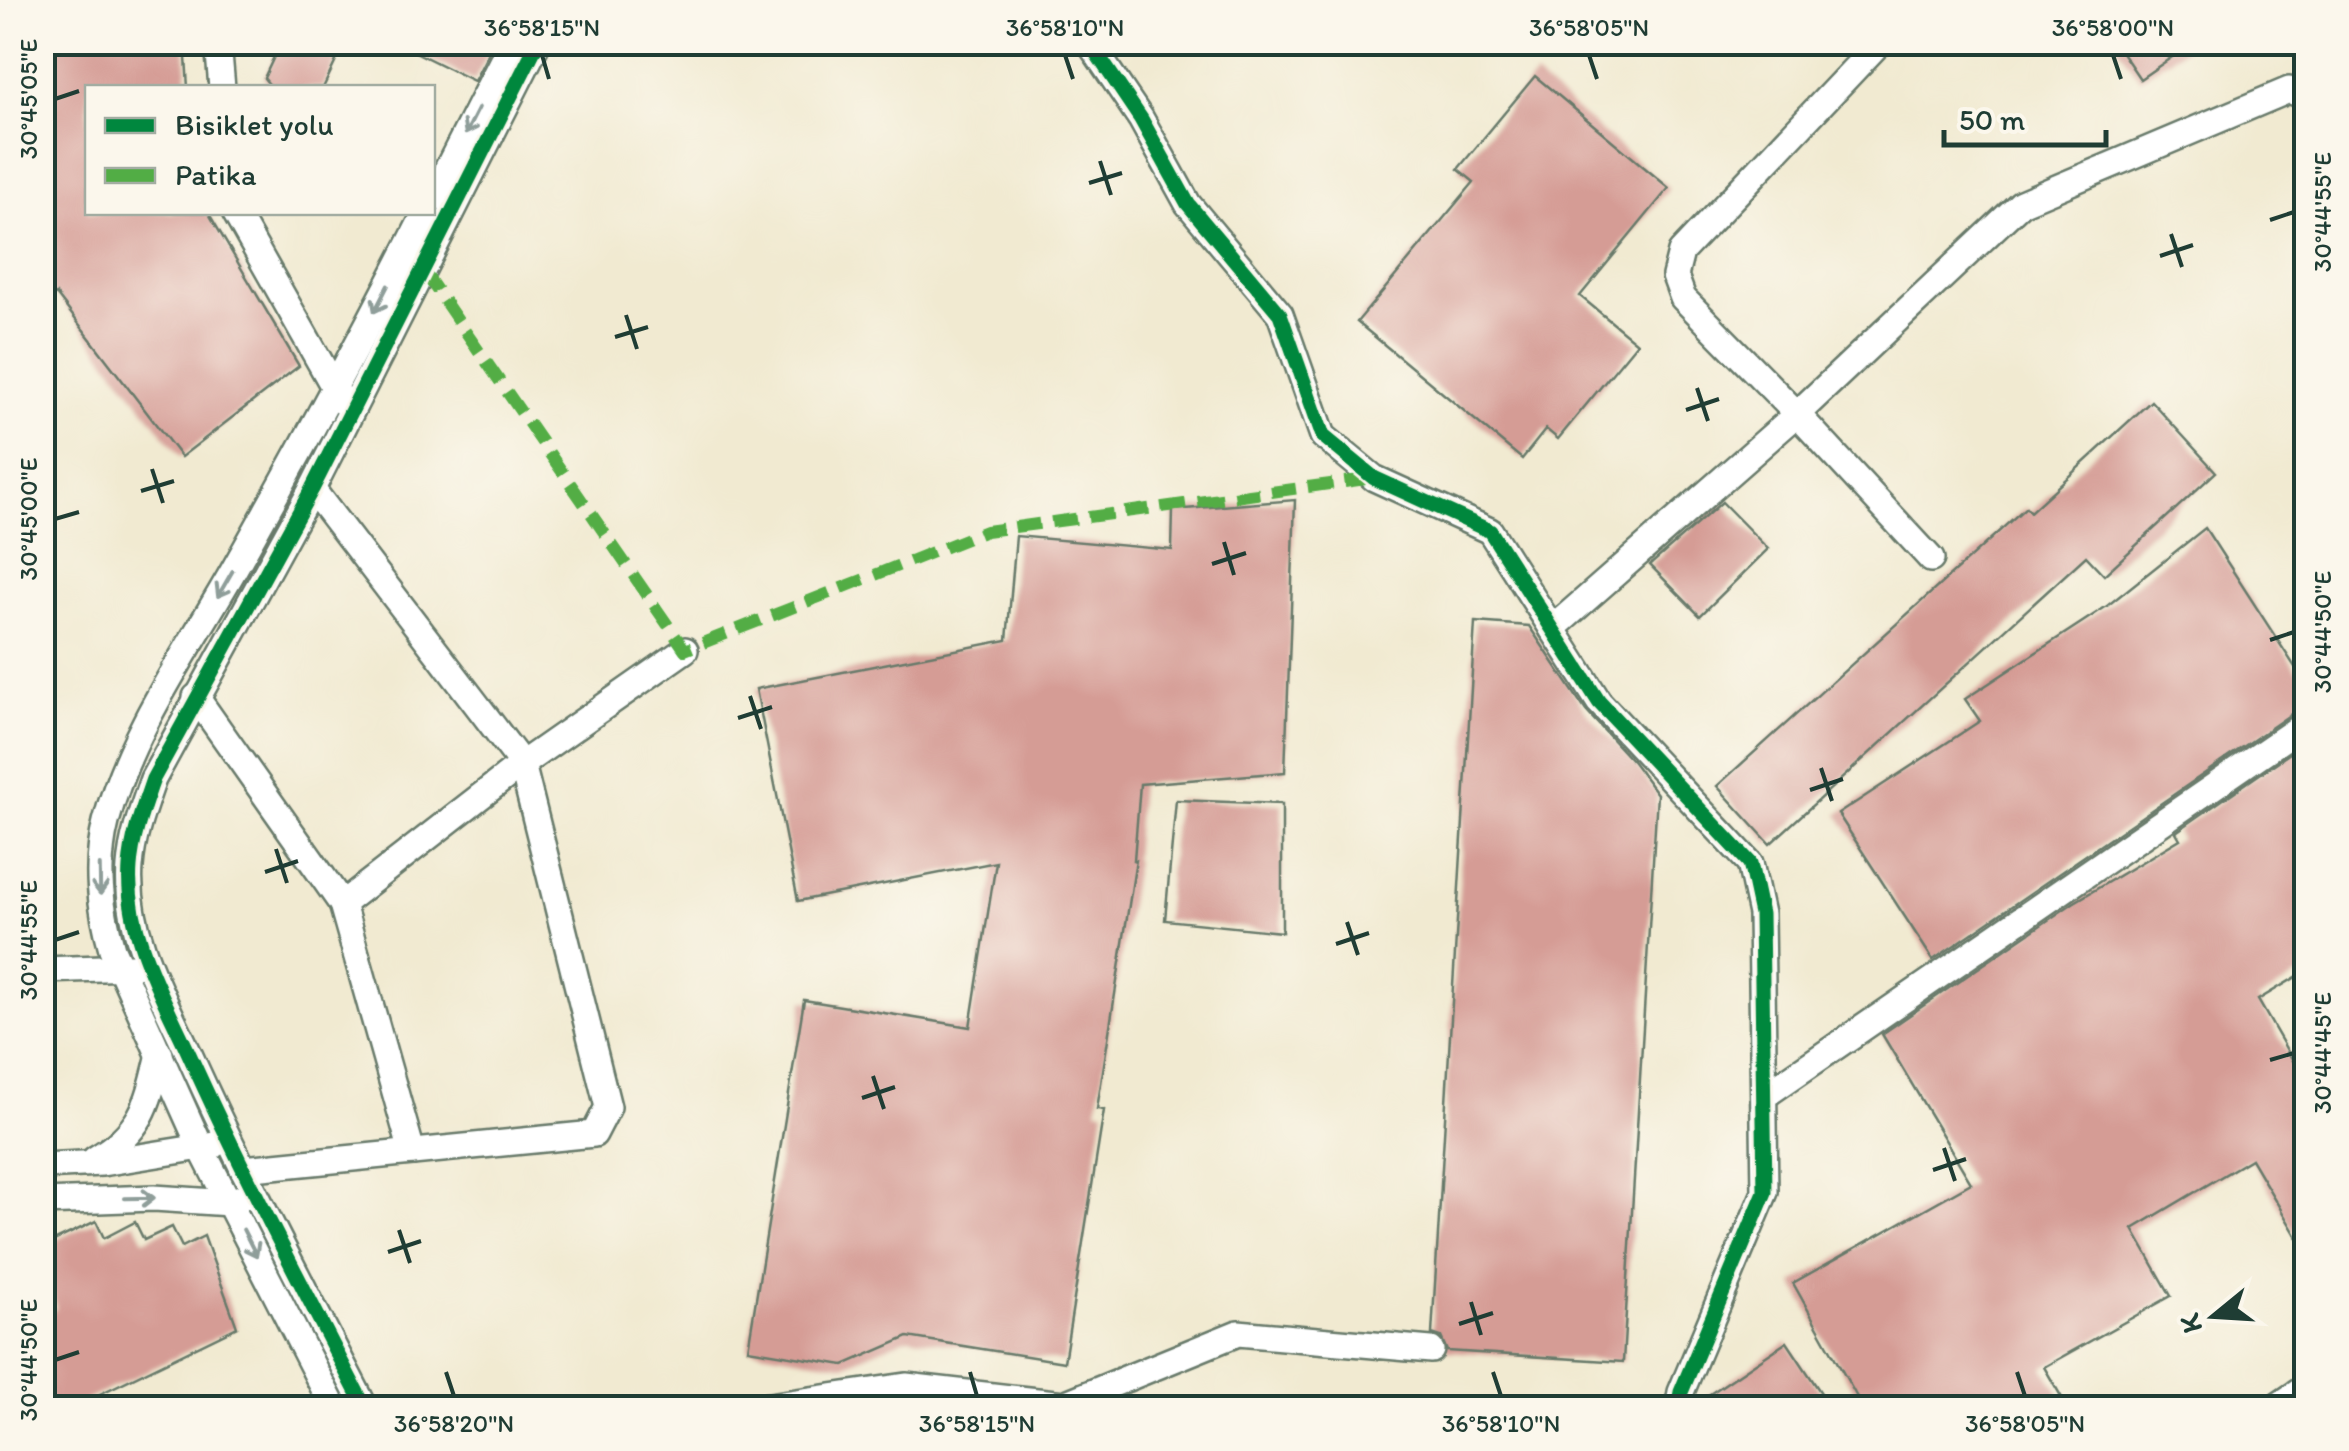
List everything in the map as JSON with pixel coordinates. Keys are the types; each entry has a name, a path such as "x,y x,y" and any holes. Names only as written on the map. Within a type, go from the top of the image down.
{"street":[{"path":"218,42 222,85"},
{"path":"435,193 512,42"},
{"path":"365,1408 248,1181 149,966 134,915 129,869 136,828 153,780 312,489 538,42"},
{"path":"1089,42 1141,118 1188,204 1280,314 1323,436 1374,478 1490,531 1598,702 1750,862 1761,914 1765,1192 1678,1408"},
{"path":"1880,42 1680,252 1675,268 1683,298 1931,559"},
{"path":"1552,629 1797,414 2020,203 2288,90 2306,96"},
{"path":"237,215 350,414"},
{"path":"334,1408 202,1150 121,968 104,920 98,884 106,822 123,772 152,713 336,390 424,215"},
{"path":"230,1203 248,1181 412,1152 594,1134 608,1107 522,764 312,489"},
{"path":"342,904 522,764 685,650"},
{"path":"196,696 342,904 412,1152"},
{"path":"1764,1096 2306,723"},
{"path":"42,970 149,966"},
{"path":"88,1163 120,1144 137,1124 148,1104 160,1054"},
{"path":"42,1166 202,1150 228,1140"},
{"path":"42,1202 154,1198 230,1203"},
{"path":"755,1408 906,1386 1064,1404 1238,1333 1430,1350"},
{"path":"2275,1408 2306,1387"}],"building":[{"path":"42,42 185,42 188,85 85,85 85,215 210,215 299,366 181,457 56,294 49,298 42,289"},
{"path":"281,42 345,42 324,85 270,85 264,78"},
{"path":"395,42 494,42 474,81"},
{"path":"2115,42 2194,42 2140,79"},
{"path":"1535,76 1669,188 1580,296 1637,343 1558,439 1546,429 1522,459 1357,322 1474,182 1458,169"},
{"path":"2151,401 2216,472 2104,575 2086,556 1770,844 1717,786 2026,507 2030,512"},
{"path":"1295,500 1285,772 1140,784 1136,860 1097,1109 1104,1110 1064,1362 908,1337 844,1365 748,1349 804,1000 970,1027 996,862 798,901 756,689 1007,640 1016,536 1172,550 1173,510"},
{"path":"1722,502 1768,549 1700,616 1650,565"},
{"path":"2205,528 2306,684 2306,707 1933,960 1838,814 1980,721 1965,699 2107,606"},
{"path":"1475,622 1529,626 1586,711 1657,794 1623,1362 1447,1351 1441,1337 1432,1334"},
{"path":"2306,742 2306,971 2258,1000 2306,1083 2306,1252 2251,1159 2133,1229 2171,1296 2044,1367 2068,1408 1863,1408 1793,1283 1971,1183 1882,1034 2073,903 2180,839 2176,832"},
{"path":"1176,800 1282,804 1282,932 1165,920"},
{"path":"96,1221 104,1238 135,1222 144,1240 172,1227 182,1247 204,1236 237,1327 71,1408 42,1408 42,1315 56,1309 43,1246"},
{"path":"1787,1342 1831,1408 1694,1408 1695,1404"}],"marked path":[{"path":"423,270 685,650 986,531 1374,478"}],"cycle path":[{"path":"365,1408 253,1188 158,987 133,916 131,856 153,779 312,489 538,42"},
{"path":"1089,42 1141,119 1188,204 1280,314 1323,436 1374,478 1490,531 1599,702 1750,863 1761,914 1765,1192 1681,1392 1678,1408"}]}
